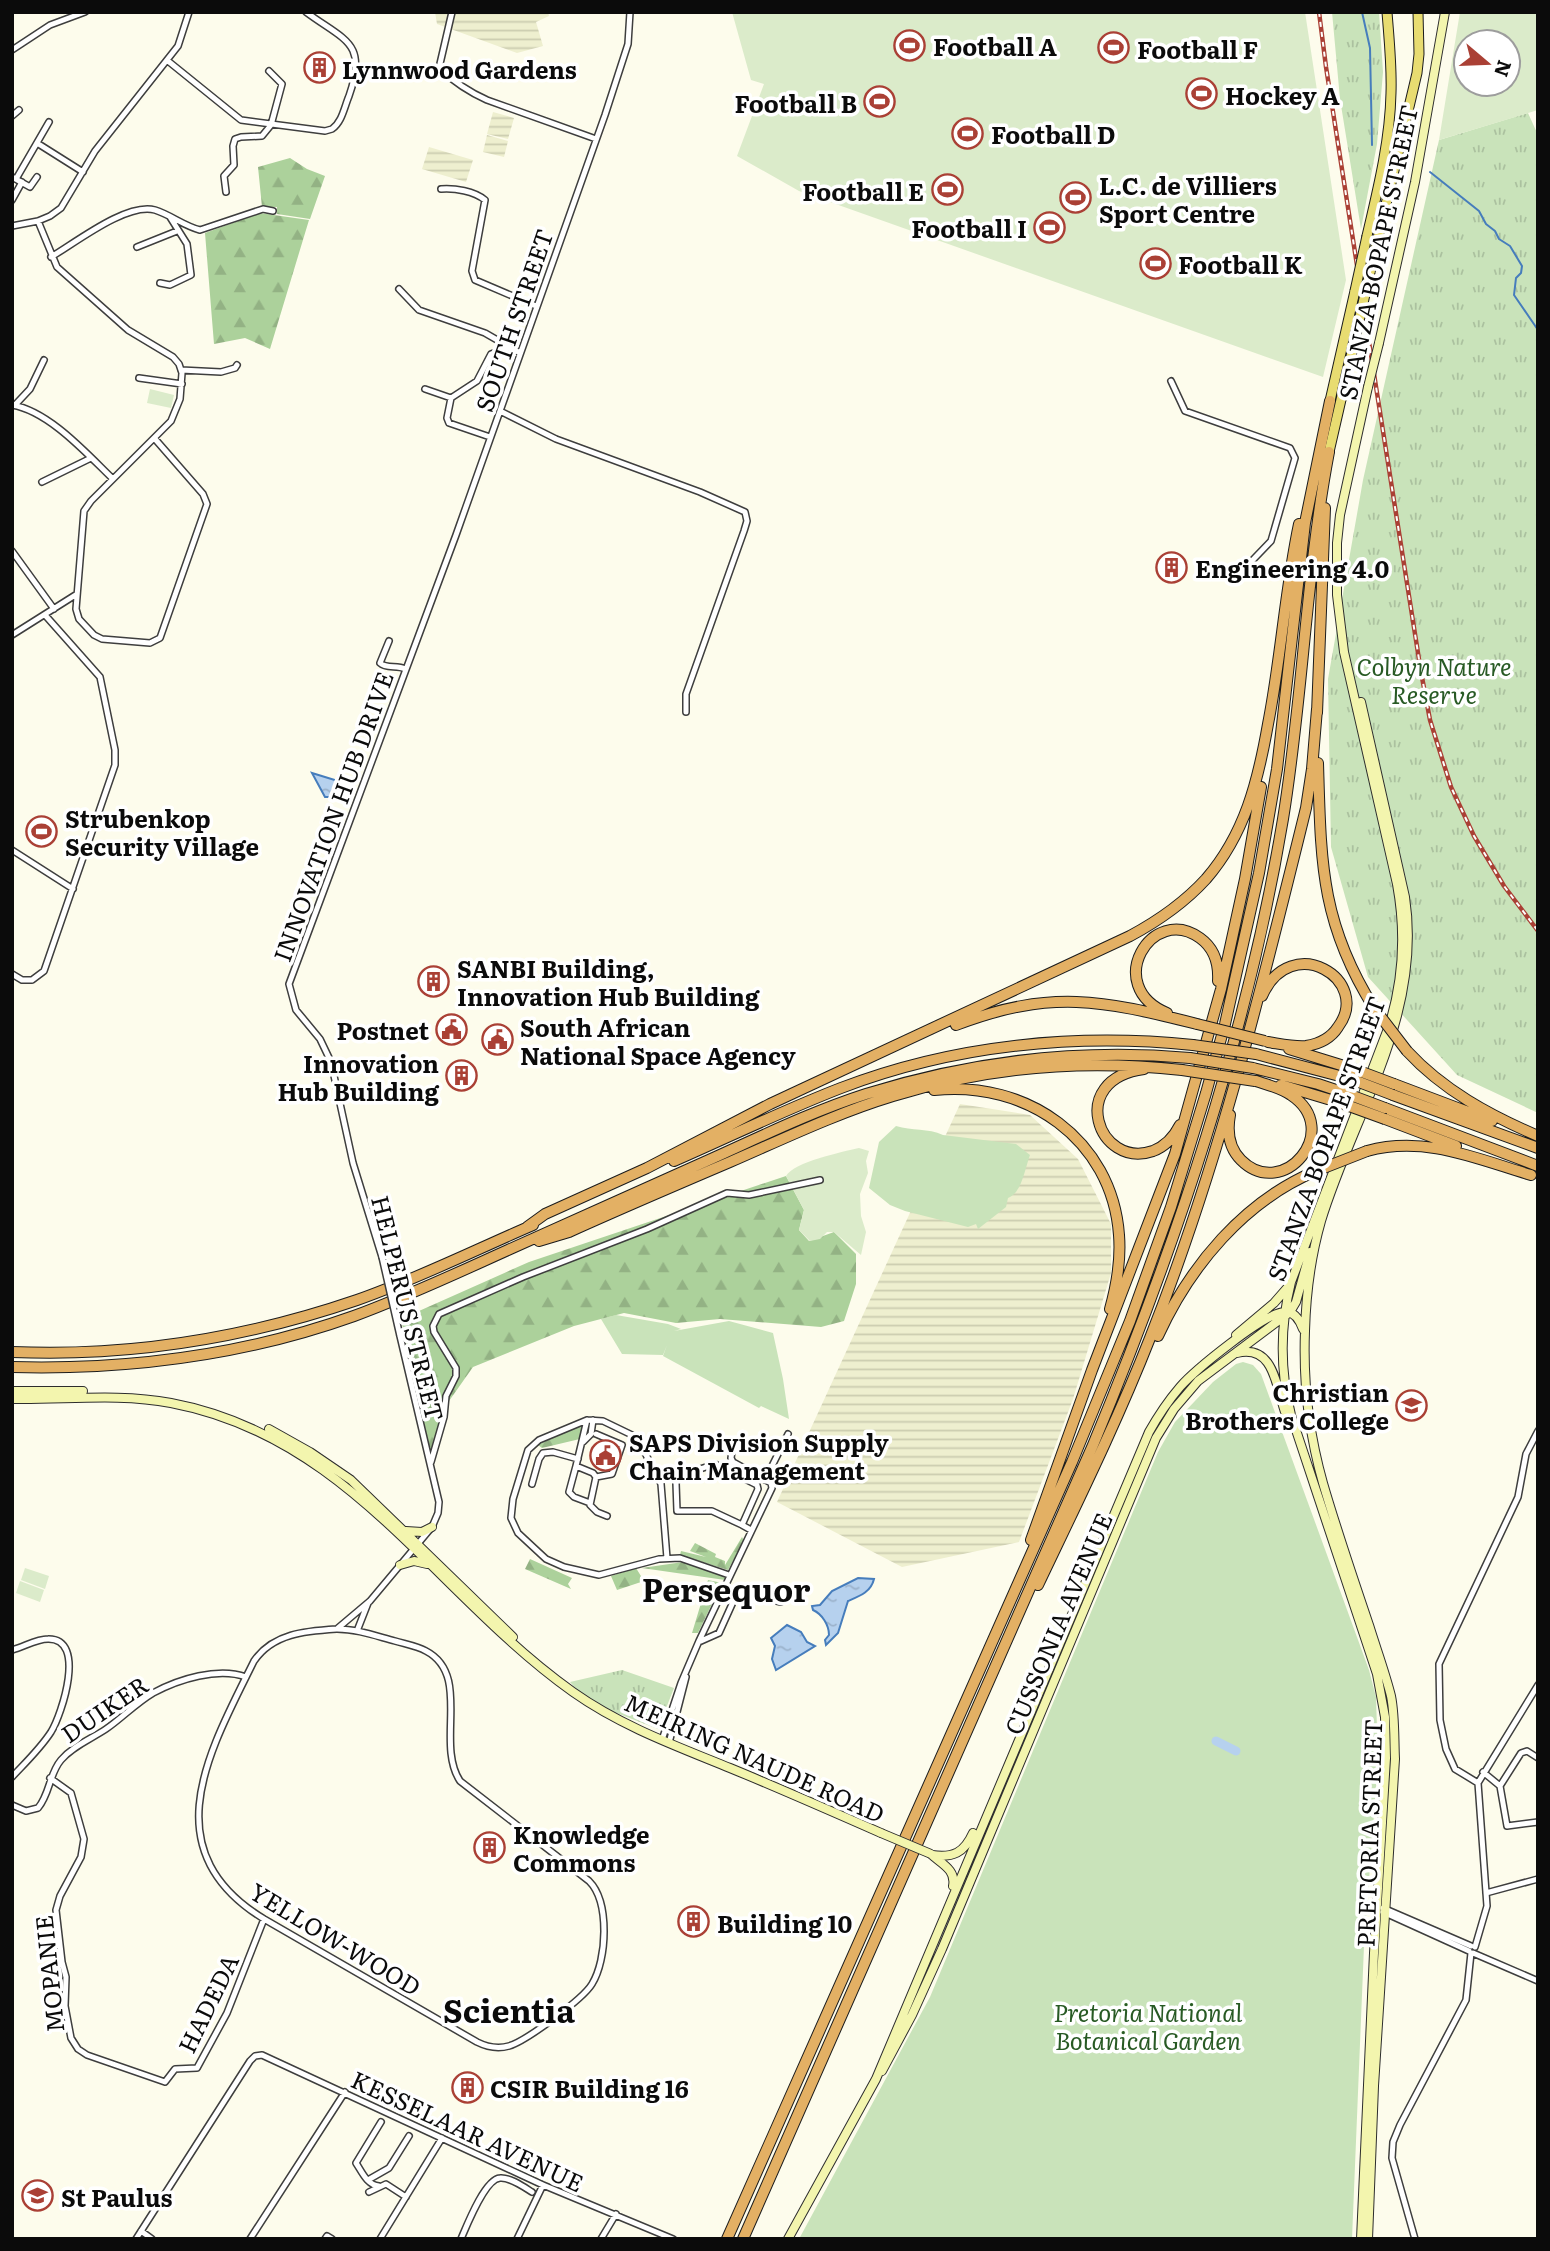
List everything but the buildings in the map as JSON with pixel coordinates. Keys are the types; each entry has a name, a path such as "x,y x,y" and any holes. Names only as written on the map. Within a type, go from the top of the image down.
{"highway":[{"path":"981,1668 1169,1173 1209,1033 1245,879 1265,767 1294,549 1330,401"},
{"path":"727,2239 1077,1450 1130,1321 1171,1208 1206,1093 1237,974 1268,826 1301,548 1330,401"},
{"path":"904,1871 925,1832 1110,1433 1150,1339 1186,1241 1238,1073 1306,808 1312,769 1328,452"},
{"path":"743,2239 1116,1391 1163,1269 1222,1087 1253,965 1283,818 1297,715 1315,528 1328,452"},
{"path":"527,1227 545,1214 647,1168 770,1104 1130,936 1162,917 1191,894 1223,856 1246,814 1258,779 1273,701"},
{"path":"1317,709 1321,848 1326,894 1334,926 1348,962 1374,1008 1407,1051 1458,1095 1538,1138"},
{"path":"1196,1023 1156,1008 1143,996 1137,985 1135,969 1139,955 1149,941 1165,932 1180,930 1193,934 1207,944 1215,958 1218,987 1209,1033"},
{"path":"1248,1036 1265,988 1280,971 1291,965 1304,963 1321,967 1335,976 1342,987 1345,1006 1343,1020 1335,1032 1307,1046 1267,1042"},
{"path":"874,1056 986,1014 1040,1002 1099,1002 1267,1042 1538,1148"},
{"path":"12,1352 63,1353 140,1349 209,1339 295,1320 381,1291 841,1088 901,1069 975,1052 1045,1042 1140,1039 1256,1054 1352,1074"},
{"path":"12,1367 56,1368 133,1363 233,1349 354,1316 791,1123 863,1095 961,1069 1019,1059 1096,1054 1190,1058 1253,1068 1318,1084 1343,1098 1536,1173"},
{"path":"526,1242 549,1239 569,1232 781,1140 872,1104 939,1084 1033,1068 1098,1064 1181,1070 1281,1085 1343,1098"},
{"path":"1181,1070 1139,1070 1119,1076 1108,1084 1099,1101 1098,1116 1102,1132 1111,1142 1126,1151 1139,1153 1154,1150 1168,1142 1181,1122 1198,1070"},
{"path":"1238,1073 1229,1120 1233,1146 1238,1157 1251,1167 1262,1171 1279,1171 1293,1165 1305,1153 1311,1140 1311,1123 1306,1110 1296,1099 1255,1081"},
{"path":"872,1104 942,1089 992,1091 1025,1102 1044,1112 1069,1131 1089,1153 1111,1195 1118,1225 1120,1253 1115,1287 1092,1370"},
{"path":"1394,1090 1538,1138"},
{"path":"1110,1433 1170,1310 1199,1265 1251,1211 1283,1188 1316,1171 1367,1151 1396,1146 1435,1147 1456,1151 1536,1173"}],"main road":[{"path":"1330,401 1380,182 1389,121 1391,63 1387,12"},
{"path":"1328,452 1417,72 1418,12"},
{"name":"STANZA BOPAPE STREET","path":"1283,1335 1292,1282 1389,1026 1397,997 1403,955 1397,884 1341,631 1336,560 1343,498 1416,173 1445,12"},
{"name":"STANZA BOPAPE STREET","path":"1305,1332 1311,1267 1321,1222 1398,1015 1409,950 1405,897 1345,624 1340,563 1343,498"},
{"path":"1287,1314 1296,1302 1321,1222"},
{"path":"1225,1347 1279,1298 1292,1282"},
{"path":"1225,1347 1269,1317 1287,1314 1301,1322 1305,1332"},
{"name":"CUSSONIA AVENUE","path":"876,2078 892,2055 912,2015 1156,1438 1189,1390 1228,1357 1287,1314"},
{"name":"PRETORIA STREET","path":"1305,1332 1305,1388 1314,1448 1327,1497 1384,1672 1394,1714 1395,1759 1374,2086 1368,2239"},
{"name":"PRETORIA STREET","path":"1283,1335 1284,1385 1301,1450 1363,1632 1382,1695 1385,1717 1386,1758 1362,2239"},
{"name":"CUSSONIA AVENUE","path":"788,2239 876,2078 1149,1432 1181,1386 1225,1347"},
{"path":"1228,1357 1252,1351 1266,1359 1301,1450"},
{"name":"MEIRING NAUDE ROAD","path":"12,1391 144,1394 219,1409 266,1428 328,1463 351,1480 406,1531 433,1567 497,1629 555,1679 586,1701 628,1725 973,1875"},
{"name":"MEIRING NAUDE ROAD","path":"12,1399 95,1396 145,1399 193,1407 240,1422 275,1439 331,1474 416,1545 531,1658"},
{"path":"406,1531 422,1532 432,1527"},
{"path":"400,1565 416,1561 433,1567"},
{"path":"931,1855 950,1856 963,1850 984,1810 992,1802"},
{"path":"931,1855 949,1869 954,1877 948,1906"}],"street":[{"path":"12,50 50,25 85,12"},
{"path":"168,61 236,117 250,122 329,131 338,125 341,118 355,77 356,58 346,42 316,15 306,12"},
{"path":"452,12 439,68 444,73 487,100 596,139"},
{"name":"SOUTH STREET","path":"417,637 491,437 625,57 630,33 630,12"},
{"path":"12,226 38,222 61,208 95,151 168,61 182,39 188,13"},
{"path":"226,192 224,176 234,165 233,142 238,137 264,135 271,125 282,84 269,71"},
{"path":"12,116 19,110"},
{"path":"12,200 17,179 49,122"},
{"path":"37,143 83,172"},
{"path":"17,179 30,187 37,177"},
{"path":"441,189 482,196 485,200 473,278 480,284 536,306"},
{"path":"51,257 130,212 151,209 200,230 254,211 273,211"},
{"path":"160,283 170,285 191,275 188,267 189,251 170,217"},
{"path":"38,222 57,267 128,330 169,354 177,361 181,370 182,384 175,415 155,439 83,511 77,616 98,638 150,643 161,636 207,502 155,439"},
{"path":"137,247 177,231"},
{"path":"399,289 419,310 485,333 520,354"},
{"path":"491,437 448,422 451,398 477,381 491,354 507,348"},
{"path":"44,360 30,389 13,405 34,412 69,437 113,479"},
{"path":"181,370 221,372 236,368 237,365"},
{"path":"139,378 182,384"},
{"path":"1171,381 1185,411 1290,448 1295,458 1271,541 1247,568 1257,576"},
{"path":"425,389 451,398"},
{"path":"500,411 556,439 700,492 745,512 747,521 744,531 686,694 687,712"},
{"path":"42,482 91,458"},
{"path":"12,551 54,609"},
{"path":"12,635 77,594"},
{"path":"12,974 22,980 32,980 44,971 115,770 115,755 100,677 45,615"},
{"name":"INNOVATION HUB DRIVE","path":"353,1163 331,1062 320,1039 296,1010 289,984 417,637"},
{"path":"389,641 379,661 383,666 399,666 405,669"},
{"path":"374,653 381,657"},
{"path":"12,850 73,890"},
{"name":"HELPERUS STREET","path":"353,1163 382,1257 431,1462 439,1506 432,1527"},
{"path":"431,1462 444,1417 446,1396 456,1376 456,1368 433,1332 439,1314 523,1277 647,1229 727,1193 749,1195 820,1180"},
{"path":"590,1420 591,1434 583,1442 569,1492 571,1496 590,1503 595,1511 607,1516"},
{"path":"667,1558 661,1484 639,1444 624,1431 603,1421 590,1420 542,1439 530,1448 524,1459 510,1510 518,1533 546,1559 564,1567 600,1575 667,1558 685,1559 729,1575"},
{"path":"1478,1783 1455,1769 1446,1749 1440,1720 1439,1664 1518,1497 1526,1454 1538,1431"},
{"path":"596,1434 622,1444 612,1474 596,1477"},
{"path":"765,1480 788,1434"},
{"path":"666,1741 686,1674 729,1575 771,1491 772,1484 733,1462 732,1451"},
{"path":"532,1484 539,1459 545,1452 578,1459"},
{"path":"677,1511 676,1483 679,1476 715,1464 758,1487 742,1525"},
{"path":"576,1466 596,1477"},
{"path":"590,1503 596,1477"},
{"path":"664,1511 712,1511 751,1530"},
{"path":"337,1629 368,1603 432,1527"},
{"path":"701,1640 719,1633 733,1602 742,1593 781,1602 785,1596"},
{"path":"357,1631 368,1603"},
{"name":"YELLOW-WOOD","path":"337,1629 357,1631 419,1647 441,1663 450,1683 451,1754 456,1774 467,1788 596,1890 604,1910 598,1971 584,1994 513,2045 484,2045 264,1919 236,1899 216,1874 206,1855 199,1821 199,1797 205,1769 246,1677 260,1653 277,1640 289,1635 337,1629"},
{"name":"DUIKER","path":"12,1650 51,1639 64,1645 69,1662 64,1700 54,1725 42,1744 12,1777"},
{"name":"DUIKER","path":"12,1805 26,1811 38,1808 57,1764 69,1752 161,1689 216,1672 246,1677"},
{"path":"1415,2239 1392,2158 1392,2147 1399,2125 1466,2000 1472,1949 1480,1935 1486,1913 1478,1783 1482,1772 1535,1699 1538,1685"},
{"path":"1500,1786 1521,1753 1527,1751 1538,1758"},
{"path":"1482,1772 1500,1786 1507,1826 1538,1822"},
{"name":"MOPANIE","path":"50,1778 71,1793 84,1839 81,1857 60,1896 56,1910 66,1977 65,2006 71,2038 87,2055 165,2082"},
{"path":"1486,1893 1538,1879"},
{"path":"1377,1907 1538,1981"},
{"name":"HADEDA","path":"165,2082 174,2069 194,2069 200,2065 227,2013 264,1919"},
{"name":"KESSELAAR AVENUE","path":"141,2231 250,2061 255,2056 264,2055 543,2185 673,2239"},
{"path":"250,2239 345,2092"},
{"path":"379,2186 368,2180 356,2162 381,2122"},
{"path":"368,2180 389,2168 409,2136"},
{"path":"380,2239 442,2138"},
{"path":"508,2179 512,2171"},
{"path":"461,2239 487,2185 498,2178 508,2179 532,2192"},
{"path":"369,2193 386,2184 406,2197"},
{"path":"517,2239 543,2185"},
{"path":"601,2239 616,2214"},
{"path":"136,2239 141,2231 152,2239"},
{"path":"324,2239 327,2236 332,2239"}],"green space":[{"path":"435,12 548,12 549,16 536,22 543,46 517,53 437,24"},
{"name":"L.C. de Villiers Sport Centre","path":"732,12 1305,12 1346,280 1323,377 799,191 737,156 764,84 751,80"},
{"path":"1332,12 1379,12 1383,72 1377,144 1361,229 1340,99"},
{"path":"1460,12 1538,12 1538,110 1439,140 1452,61 1452,98 1522,98 1522,28 1457,28"},
{"path":"493,112 514,118 508,139 487,134"},
{"name":"Colbyn Nature Reserve","path":"1528,113 1538,135 1538,1113 1457,1075 1368,977 1331,847 1328,679 1363,480 1439,140"},
{"path":"487,135 508,141 504,157 483,152"},
{"path":"429,147 473,160 466,182 422,169"},
{"path":"290,158 325,176 310,219 277,214 277,207 262,207 258,167"},
{"path":"260,213 309,220 270,349 245,338 214,344 205,233"},
{"path":"150,389 174,395 171,408 147,403"},
{"name":"Strubenkop Security Village","path":"31,820 57,830 51,841 27,833"},
{"path":"960,1104 1030,1115 1078,1159 1111,1224 1111,1273 1073,1399 1019,1542 902,1567 777,1502"},
{"path":"896,1126 1016,1144 1030,1155 1020,1186 1008,1198 1006,1207 978,1229 976,1224 968,1227 890,1205 869,1188 879,1142"},
{"path":"859,1148 869,1151 866,1161 868,1173 860,1194 861,1216 866,1232 861,1255 834,1232 827,1232 820,1239 810,1241 799,1230 804,1210 786,1176 808,1162"},
{"path":"786,1176 804,1210 799,1230 809,1241 834,1232 856,1254 856,1284 844,1321 821,1327 720,1319 676,1323 624,1313 574,1326 473,1367 449,1401 431,1454 401,1319 529,1262"},
{"path":"616,1315 668,1324 681,1329 674,1331 729,1321 773,1333 789,1419 761,1406 759,1408 663,1356 667,1345 663,1355 622,1354 601,1319"},
{"name":"Pretoria National Botanical Garden","path":"1243,1362 1253,1365 1261,1374 1369,1670 1376,1697 1378,1761 1364,1946 1352,2239 799,2239 930,1997 1158,1452 1175,1422 1213,1382 1236,1364"},
{"path":"580,1423 584,1438 542,1448 538,1445"},
{"path":"742,1537 744,1541 728,1570 680,1555 681,1551 706,1557 690,1551 695,1543 716,1554 715,1557 725,1561 725,1565"},
{"path":"530,1559 572,1578 568,1584 571,1589 525,1569"},
{"path":"683,1562 726,1576 725,1580 642,1568"},
{"path":"25,1568 49,1576 45,1589 21,1580"},
{"path":"636,1568 644,1581 617,1590 611,1576"},
{"path":"708,1580 722,1583 698,1633 692,1633"},
{"path":"20,1581 44,1590 40,1602 16,1593"},
{"path":"622,1670 674,1688 658,1729 588,1702 570,1682"}],"water":[{"path":"312,773 338,781 338,789 330,797 325,797"},
{"path":"858,1578 874,1579 868,1590 848,1601 838,1633 826,1645 828,1627 812,1606 820,1605 832,1591"},
{"path":"787,1625 801,1632 807,1642 815,1646 776,1670 772,1659 775,1646 771,1638"}],"waterway":[{"path":"1362,12 1370,48 1372,145"},
{"path":"1430,172 1479,211 1499,239 1510,246 1522,266 1521,273 1516,278 1514,295 1538,330"},
{"path":"1216,1741 1236,1751"}],"railway":[{"path":"1319,12 1430,720 1451,787 1474,836 1504,886 1538,931"}],"place":[{"name":"Football A","path":"910,45"},
{"name":"Football F","path":"1114,48"},
{"name":"Lynnwood Gardens","path":"319,68"},
{"name":"Hockey A","path":"1202,94"},
{"name":"Football B","path":"880,102"},
{"name":"Football D","path":"968,133"},
{"name":"Football E","path":"947,190"},
{"name":"L.C. de Villiers Sport Centre","path":"1076,198"},
{"name":"Football I","path":"1050,227"},
{"name":"Football K","path":"1155,263"},
{"name":"Engineering 4.0","path":"1172,567"},
{"name":"Strubenkop Security Village","path":"42,831"},
{"name":"SANBI Building, Innovation Hub Building","path":"434,981"},
{"name":"Postnet","path":"452,1029"},
{"name":"South African National Space Agency","path":"497,1040"},
{"name":"Innovation Hub Building","path":"462,1076"},
{"name":"Christian Brothers College","path":"1412,1405"},
{"name":"SAPS Division Supply Chain Management","path":"606,1455"},
{"name":"Knowledge Commons","path":"490,1847"},
{"name":"Building 10","path":"694,1922"},
{"name":"CSIR Building 16","path":"467,2087"},
{"name":"St Paulus","path":"38,2196"}],"district":[{"name":"Persequor","path":"726,1588"},
{"name":"Scientia","path":"509,2009"}]}
